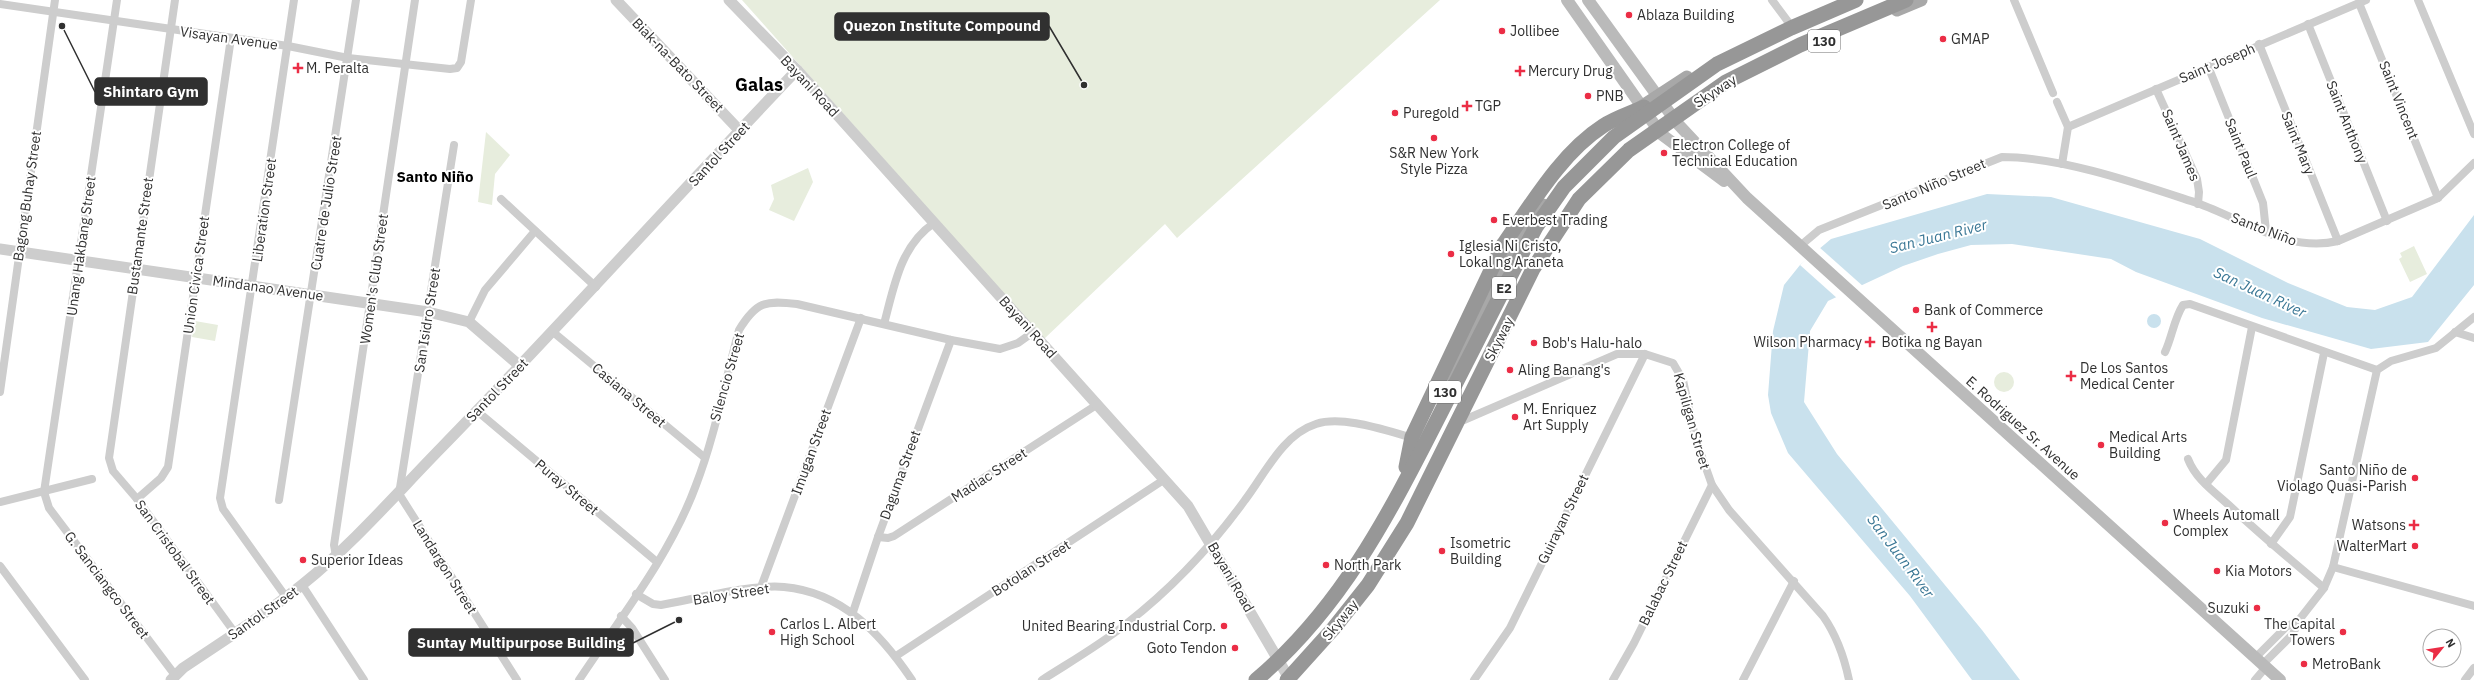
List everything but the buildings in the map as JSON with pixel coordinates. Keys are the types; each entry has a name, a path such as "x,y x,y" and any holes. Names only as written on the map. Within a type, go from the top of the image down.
{"highway":[{"name":"Skyway","path":"1256,680 1282,658 1318,617 1350,575 1390,513 1529,240 1564,188 1614,137 1717,64 1791,28 1856,0"},
{"name":"Skyway","path":"1287,680 1333,629 1368,584 1407,523 1533,269 1554,235 1590,188 1629,150 1726,82 1800,45 1906,0"},
{"path":"1406,466 1417,439 1419,422 1503,245 1550,177 1568,157 1603,126 1675,94"}],"main road":[{"name":"E. Rodriguez Sr. Avenue","path":"1567,0 1661,134 1748,198"},
{"name":"E. Rodriguez Sr. Avenue","path":"1588,0 1656,97 1677,123 1748,198 1856,298 2280,680"},
{"name":"130","path":"1417,439 1529,223 1578,163 1609,132 1641,107 1714,59 1789,23 1844,0"},
{"name":"130","path":"1291,680 1338,630 1384,567 1412,524 1540,268 1559,237 1604,180 1633,154 1728,86 1802,50 1921,0"},
{"path":"1250,680 1278,656 1344,570 1383,510 1406,466"}],"street":[{"name":"Bagong Buhay Street","path":"0,392 18,252 55,0"},
{"name":"Unang Hakbang Street","path":"44,492 117,0"},
{"name":"Bustamante Street","path":"113,471 109,458 135,269 175,0"},
{"name":"Liberation Street","path":"286,597 223,509 220,502 294,0"},
{"name":"Cuatre de Julio Street","path":"279,500 312,294 356,0"},
{"name":"Women's Club Street","path":"336,556 334,545 415,0"},
{"name":"Visayan Avenue","path":"0,4 288,46 348,58 405,66 450,69 457,68 462,55 471,0"},
{"name":"Biak-na-Bato Street","path":"616,0 740,131"},
{"name":"Bayani Road","path":"729,0 796,70 1032,333 1098,404 1188,506 1291,680"},
{"path":"1772,0 1789,23"},
{"path":"2014,0 2053,93"},
{"path":"2418,0 2474,134"},
{"name":"Saint Joseph","path":"2068,127 2259,44 2363,1"},
{"name":"Saint Vincent","path":"2363,1 2438,198"},
{"name":"Saint Anthony","path":"2308,24 2387,221"},
{"name":"Union Civica Street","path":"137,500 161,478 168,467 231,38"},
{"name":"Saint Mary","path":"2259,44 2338,241"},
{"name":"Saint Paul","path":"2208,66 2263,203 2266,231"},
{"name":"Santol Street","path":"173,677 286,597 336,556 399,494 553,332 796,70"},
{"name":"Saint James","path":"2156,89 2197,179 2199,192 2198,204"},
{"path":"2057,102 2068,127 2062,164"},
{"name":"San Isidro Street","path":"399,494 454,145"},
{"name":"Santo Niño Street","path":"1800,246 1811,234 2002,157 2022,157 2062,164"},
{"name":"Santo Niño","path":"2062,164 2198,204 2266,231 2286,241 2304,244 2324,244 2338,241 2438,198 2474,163"},
{"path":"500,199 596,286"},
{"path":"884,324 905,255 915,240 934,223"},
{"path":"469,322 485,290 535,231"},
{"name":"Mindanao Avenue","path":"0,249 428,312 469,322 520,366"},
{"name":"Silencio Street","path":"579,680 657,562 696,485 739,330 750,312 765,303 774,301 861,318 951,340 1000,349 1018,343 1032,333"},
{"path":"2165,352 2170,341 2178,312 2183,305 2190,304 2324,353 2377,370"},
{"path":"2255,680 2262,663 2293,634 2299,620 2324,588 2333,567 2377,370 2391,361 2436,348 2474,317"},
{"name":"Imugan Street","path":"761,587 861,318"},
{"path":"2206,484 2226,460 2252,327"},
{"name":"Casiana Street","path":"553,332 704,457"},
{"path":"2455,332 2474,338"},
{"name":"Daguma Street","path":"853,612 878,537 951,340"},
{"path":"2271,544 2290,517 2324,353"},
{"name":"Kapiligan Street","path":"1464,420 1617,354 1645,354 1673,364 1678,368 1683,380 1695,437 1712,485 1729,510 1794,581 1833,631 1841,649 1849,680"},
{"name":"Guirayan Street","path":"1474,680 1510,628 1645,354"},
{"name":"Madiac Street","path":"878,537 888,538 894,536 1098,404"},
{"name":"Puray Street","path":"477,412 657,562"},
{"path":"1042,680 1125,625 1171,585 1211,543 1245,501 1276,456 1294,436 1306,428 1326,421 1341,421 1417,439"},
{"path":"2188,459 2193,471 2206,484 2271,544 2324,588"},
{"name":"San Cristobal Street","path":"113,471 137,500 235,633"},
{"path":"0,502 92,479"},
{"name":"Botolan Street","path":"896,656 1165,479"},
{"name":"Balabac Street","path":"1613,680 1634,643 1712,485"},
{"name":"G. Sanciangco Street","path":"44,492 49,508 173,677"},
{"name":"Landargon Street","path":"399,494 516,680"},
{"path":"0,566 85,680"},
{"path":"2333,567 2474,606"},
{"path":"1743,680 1794,581"},
{"path":"302,585 364,680"},
{"name":"Baloy Street","path":"636,594 650,602 661,605 761,587 784,586 826,596 853,612 896,656 912,680"},
{"path":"621,616 632,628 665,680"},
{"path":"2465,680 2474,668"}],"green space":[{"path":"742,0 1440,0 1177,238 1165,224 1044,339"},
{"path":"486,132 510,155 495,174 492,205 478,202"},
{"path":"808,168 813,182 794,221 769,210 774,199 771,185"},
{"path":"2414,246 2427,274 2410,282 2399,259 2402,257 2400,253"},
{"path":"195,321 218,325 215,341 192,337"},
{"path":"2004,372 2011,375 2014,382 2011,389 2004,392 1997,389 1994,382 1997,375"}],"water":[{"name":"San Juan River","path":"1987,194 2051,197 2200,239 2288,283 2347,307 2375,310 2412,297 2474,215 2474,285 2428,342 2371,349 2262,318 2136,272 2111,259 2012,244 1971,245 1938,254 1903,266 1828,301 1810,331 1804,402 1837,454 1982,630 2020,680 1972,680 1910,596 1788,453 1771,413 1768,395 1773,331 1784,285 1800,265 1831,239"},
{"path":"2154,314 2159,316 2161,321 2159,326 2154,328 2149,326 2147,321 2149,316"}],"pier":[{"path":"1819,247 1864,287 1838,299 1800,265"}],"place":[{"name":"Ablaza Building","path":"1629,15"},
{"name":"Shintaro Gym","path":"62,26"},
{"name":"Jollibee","path":"1502,31"},
{"name":"GMAP","path":"1943,39"},
{"name":"M. Peralta","path":"298,68"},
{"name":"Mercury Drug","path":"1520,71"},
{"name":"Quezon Institute Compound","path":"1084,85"},
{"name":"PNB","path":"1588,96"},
{"name":"TGP","path":"1467,106"},
{"name":"Puregold","path":"1395,113"},
{"name":"S&R New York Style Pizza","path":"1434,138"},
{"name":"Electron College of Technical Education","path":"1664,153"},
{"name":"Everbest Trading","path":"1494,220"},
{"name":"Iglesia Ni Cristo, Lokal ng Araneta","path":"1451,254"},
{"name":"Bank of Commerce","path":"1916,310"},
{"name":"Botika ng Bayan","path":"1932,327"},
{"name":"Wilson Pharmacy","path":"1870,342"},
{"name":"Bob's Halu-halo","path":"1534,343"},
{"name":"Aling Banang's","path":"1510,370"},
{"name":"De Los Santos Medical Center","path":"2071,376"},
{"name":"M. Enriquez Art Supply","path":"1515,417"},
{"name":"Medical Arts Building","path":"2101,445"},
{"name":"Santo Niño de Violago Quasi-Parish","path":"2415,478"},
{"name":"Wheels Automall Complex","path":"2165,523"},
{"name":"Watsons","path":"2414,525"},
{"name":"WalterMart","path":"2415,546"},
{"name":"Isometric Building","path":"1442,551"},
{"name":"Superior Ideas","path":"303,560"},
{"name":"North Park","path":"1326,565"},
{"name":"Kia Motors","path":"2217,571"},
{"name":"Suzuki","path":"2257,608"},
{"name":"Suntay Multipurpose Building","path":"679,620"},
{"name":"United Bearing Industrial Corp.","path":"1224,626"},
{"name":"Carlos L. Albert High School","path":"772,632"},
{"name":"The Capital Towers","path":"2343,632"},
{"name":"Goto Tendon","path":"1235,648"},
{"name":"MetroBank","path":"2304,664"}],"district":[{"name":"Galas","path":"759,84"},
{"name":"Santo Niño","path":"435,176"}]}
